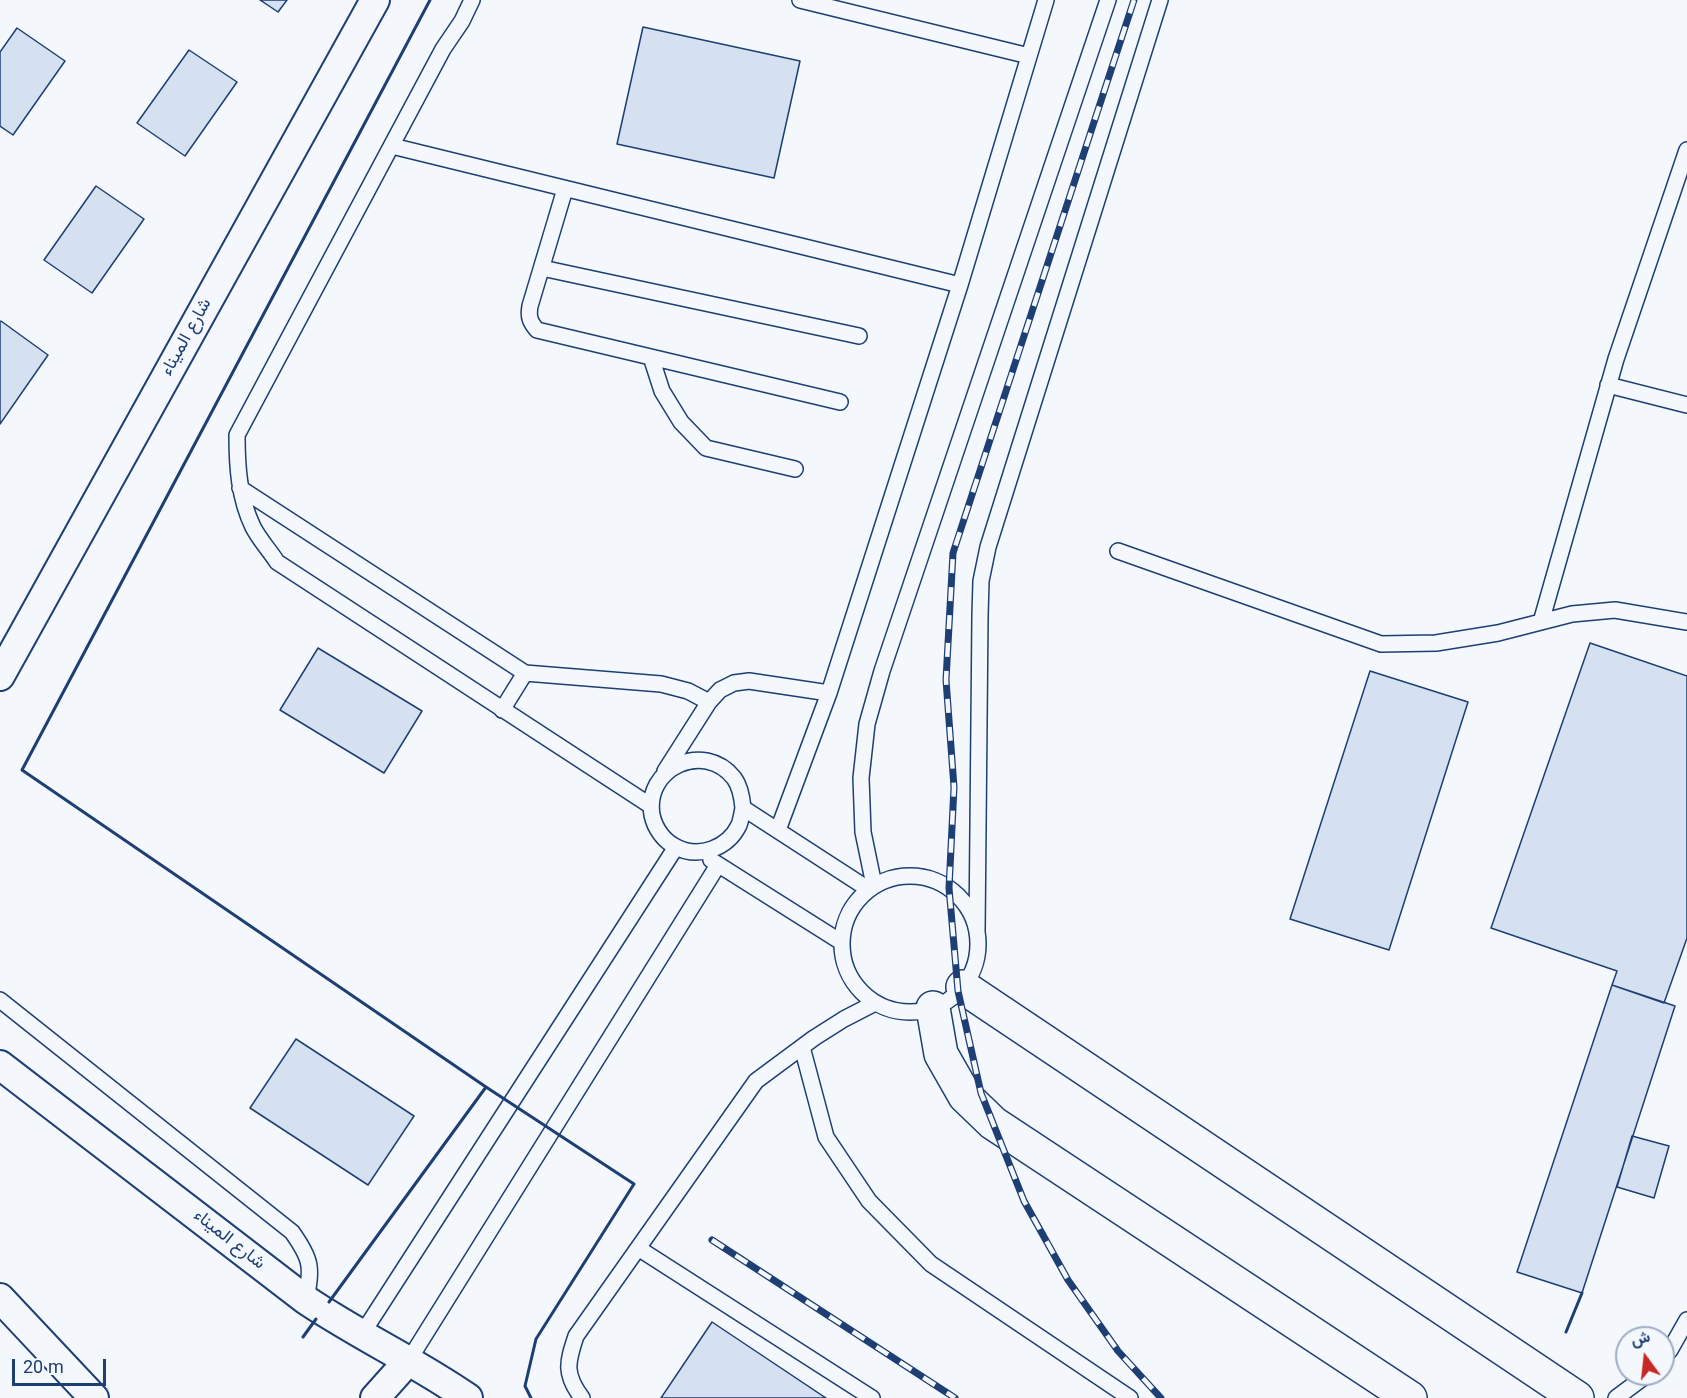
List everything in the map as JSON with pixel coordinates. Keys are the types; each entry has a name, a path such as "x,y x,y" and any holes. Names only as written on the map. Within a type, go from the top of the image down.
{"street":[{"name":"شارع الميناء","path":"0,676 375,0"},
{"path":"963,987 1577,1398"},
{"path":"933,1008 941,1054 965,1096 993,1123 1410,1398"},
{"name":"شارع الميناء","path":"0,1065 306,1300 330,1317 409,1360 468,1398"},
{"path":"0,1298 94,1398"},
{"path":"375,1398 409,1360"}],"lane":[{"path":"472,0 237,435 240,489 254,528 278,562 651,806"},
{"path":"800,0 1029,56"},
{"path":"778,830 829,693 960,285 1046,0"},
{"path":"871,887 863,832 861,777 867,723 882,671 1108,0"},
{"path":"978,932 970,911 957,894 939,881 917,876 895,877 871,887 854,904 844,922 841,942 843,960 849,977 860,992 875,1003 894,1011 914,1012 933,1008 963,987 973,970 978,952 981,581 988,547 1160,0"},
{"path":"392,146 960,285"},
{"path":"1541,622 1608,385 1687,150"},
{"path":"565,189 528,315 531,324 537,330 840,402"},
{"path":"542,268 859,336"},
{"path":"651,357 662,391 681,422 706,448 795,469"},
{"path":"1608,385 1687,405"},
{"path":"240,489 525,673 661,684 688,691 710,702"},
{"path":"1118,551 1381,644 1436,643 1498,633 1572,614 1615,610 1687,622"},
{"path":"502,710 525,673"},
{"path":"663,774 676,765 691,760 708,761 722,767 734,778 741,792 743,808 739,825 729,839 715,849 698,852 676,847 663,837 654,823 651,806 654,789 663,774 710,702 720,690 734,683 749,681 829,693"},
{"path":"743,808 871,887"},
{"path":"362,1334 676,847"},
{"path":"698,852 841,942"},
{"path":"409,1360 718,865"},
{"path":"0,1000 292,1232 306,1252 310,1274 306,1300"},
{"path":"582,1398 572,1384 568,1360 576,1336 756,1081 844,1019 875,1003"},
{"path":"802,1047 826,1137 869,1201 931,1264 1130,1398"},
{"path":"638,1248 872,1398"},
{"path":"1675,1342 1687,1320"},
{"path":"1616,1398 1632,1386"}],"building":[{"path":"260,0 287,0 278,12"},
{"path":"643,27 800,61 774,178 617,144"},
{"path":"17,28 65,61 13,135 0,126 0,52"},
{"path":"189,50 237,82 185,156 137,123"},
{"path":"96,186 144,219 92,293 44,260"},
{"path":"0,322 48,355 0,424"},
{"path":"1590,643 1687,676 1687,938 1664,1003 1612,985 1617,971 1491,928"},
{"path":"318,648 422,711 384,773 280,710"},
{"path":"1370,671 1468,702 1389,950 1290,919"},
{"path":"1612,985 1675,1006 1582,1293 1517,1272"},
{"path":"296,1039 414,1116 368,1185 250,1108"},
{"path":"1632,1136 1669,1146 1654,1198 1617,1187"},
{"path":"712,1322 826,1398 661,1398"}],"railway":[{"path":"1134,0 953,553 946,680 954,787 949,888 958,991 981,1093 1024,1201 1068,1280 1118,1351 1161,1398"},
{"path":"712,1240 955,1398"}],"wall":[{"path":"430,0 22,770 486,1087 634,1184 536,1339 525,1386 531,1398"},
{"path":"329,1302 486,1087"},
{"path":"1566,1332 1582,1293"},
{"path":"303,1337 316,1319"}]}
